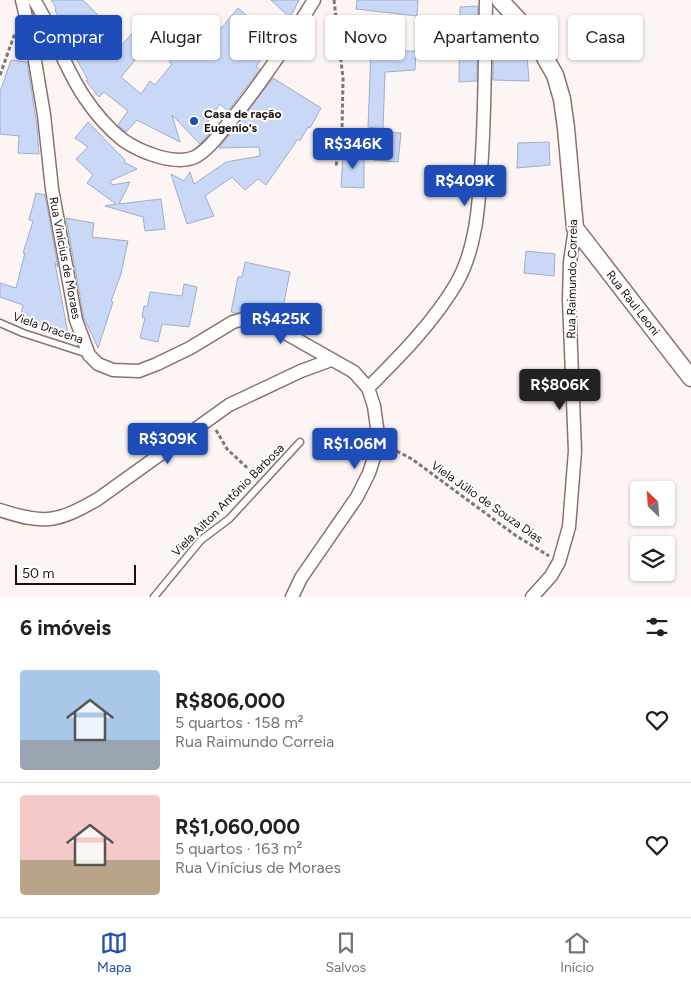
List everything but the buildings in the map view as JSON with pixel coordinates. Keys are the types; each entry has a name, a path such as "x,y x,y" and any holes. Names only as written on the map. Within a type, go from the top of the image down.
{"street":[{"path":"34,0 43,14 84,97 104,122 124,140 150,154 171,160 184,160 206,149 249,100 314,0"},
{"path":"368,388 399,357 438,310 456,284 470,251 479,210 485,104 486,0"},
{"name":"Rua Raimundo Correia","path":"500,0 540,47 557,83 562,99 566,128 575,228 570,262 569,299 574,393 574,481 570,528 559,562 551,576 532,597"},
{"name":"Rua Vinícius de Moraes","path":"23,4 44,115 52,188 76,320 89,354"},
{"name":"Rua Raul Leoni","path":"575,228 691,378"},
{"path":"89,354 98,364 112,370 139,371 190,348 233,322 255,318 273,326 354,372 368,388 374,406 379,442 369,473 357,497 301,578 292,597"},
{"path":"0,510 38,520 54,519 76,511 98,499 209,418 230,405 301,371 331,360"}],"lane":[{"name":"Viela Dracena","path":"0,323 23,333 89,354"},
{"name":"Viela Ailton Antônio Barbosa","path":"154,597 201,540 228,519 300,442"}],"path":[{"path":"334,0 343,78 342,131 336,166"},
{"path":"0,75 23,4"},
{"path":"342,131 351,142 363,143"},
{"path":"209,418 227,449 263,482"},
{"name":"Viela Júlio de Souza Dias","path":"379,442 412,459 515,536 559,562"}],"place":[{"name":"Casa de ração Eugenio's","path":"194,121"}]}
